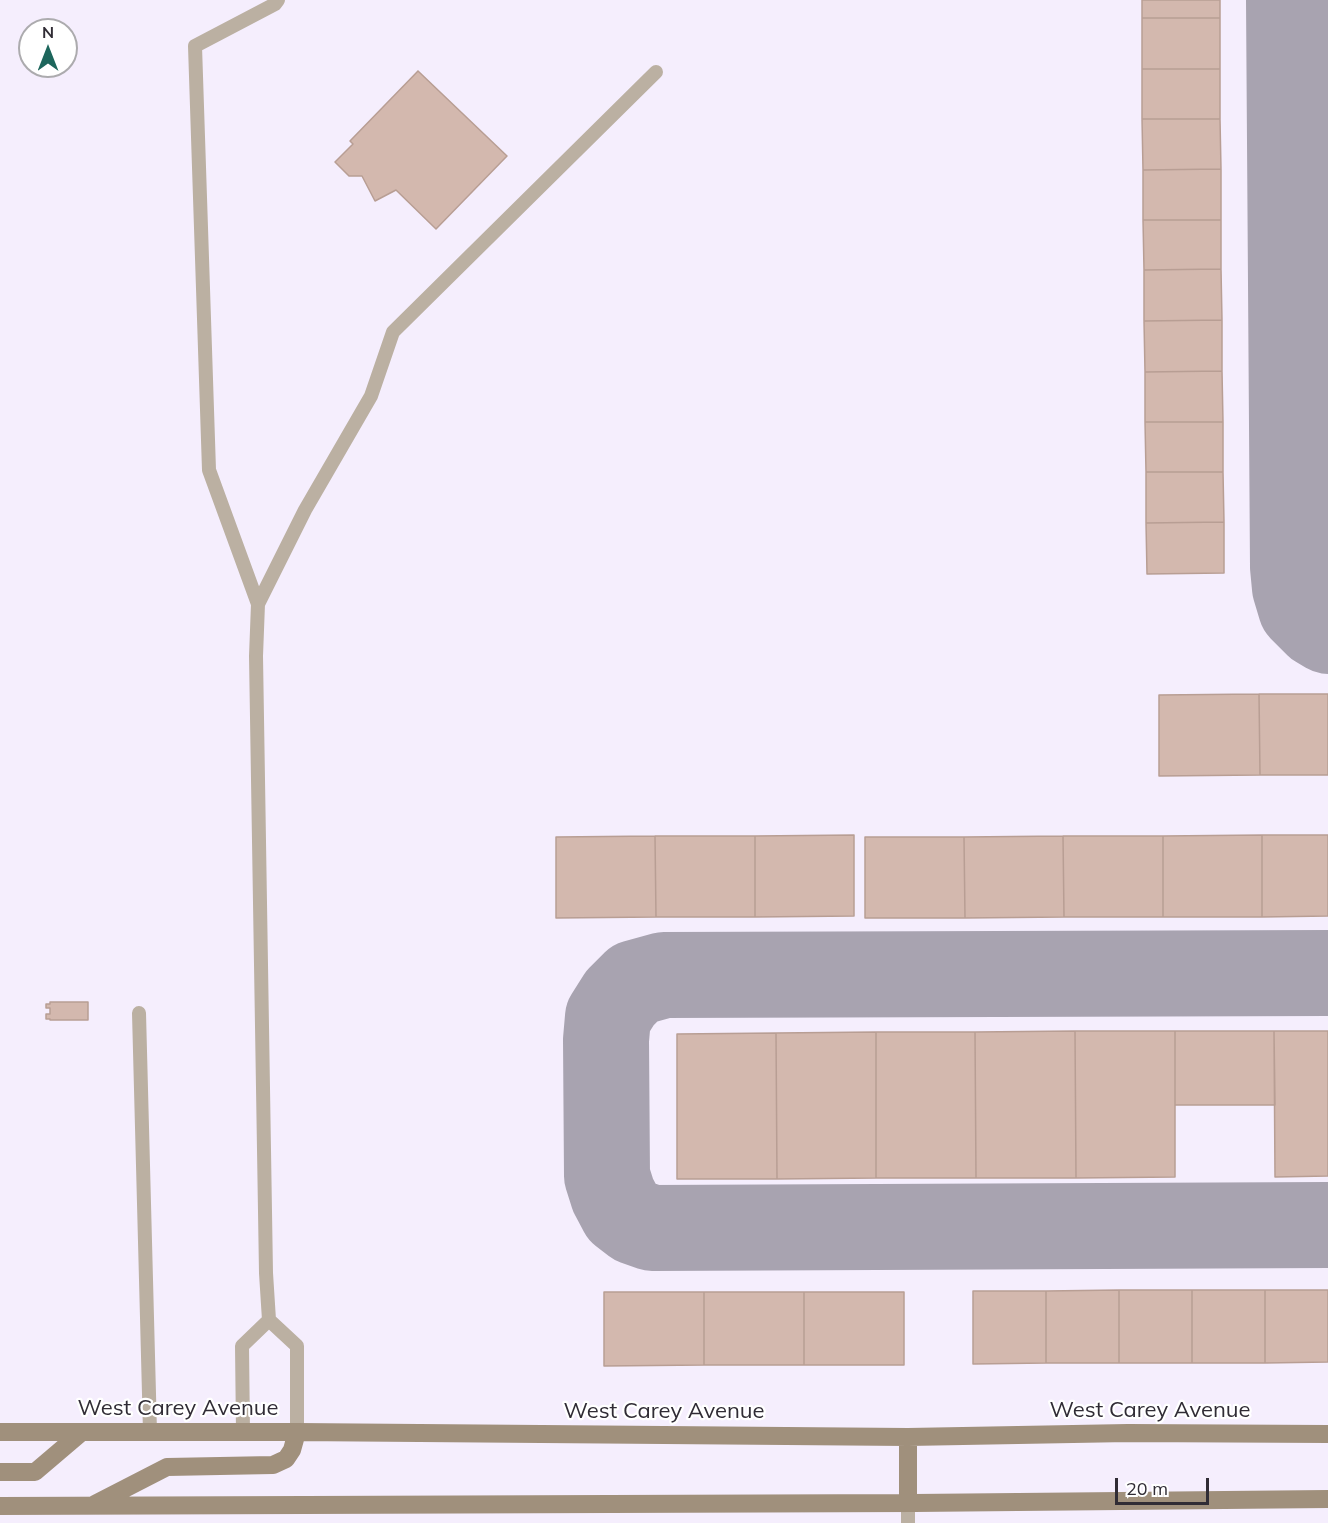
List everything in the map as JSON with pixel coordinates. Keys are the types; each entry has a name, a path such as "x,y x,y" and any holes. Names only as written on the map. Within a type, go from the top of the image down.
{"main road":[{"name":"West Carey Avenue","path":"0,1432 908,1437 1128,1433 1328,1434"},
{"path":"0,1472 35,1472 82,1432"},
{"path":"91,1506 167,1467 273,1465 286,1459 292,1450 297,1432"},
{"path":"908,1437 908,1503"},
{"path":"0,1506 908,1503 1328,1498"}],"lane":[{"path":"278,0 195,46 209,470 258,604 256,692 266,1273 269,1320 297,1346 297,1432"},
{"path":"258,604 305,510 371,396 393,332 656,72"},
{"path":"139,1013 150,1432"},
{"path":"243,1432 242,1346 269,1320"},
{"path":"908,1503 908,1523"}],"building":[{"path":"1142,0 1220,0 1220,18 1142,18"},
{"path":"1142,18 1220,18 1220,69 1142,69"},
{"path":"1142,69 1220,69 1220,119 1142,119"},
{"path":"418,71 507,156 436,229 396,190 375,201 362,176 349,176 335,162 353,144 350,141"},
{"path":"1142,119 1220,119 1221,169 1143,170"},
{"path":"1221,169 1221,220 1143,220 1143,170"},
{"path":"1143,220 1221,220 1221,269 1144,270"},
{"path":"1221,269 1222,320 1144,321 1144,270"},
{"path":"1222,320 1222,371 1145,372 1144,321"},
{"path":"1222,371 1223,422 1145,422 1145,372"},
{"path":"1145,422 1223,422 1223,472 1146,472"},
{"path":"1146,472 1223,472 1224,522 1146,523"},
{"path":"1224,522 1224,573 1147,574 1146,523"},
{"path":"1259,694 1328,694 1328,775 1260,775"},
{"path":"1259,694 1260,775 1159,776 1159,695"},
{"path":"854,835 854,916 755,917 755,836"},
{"path":"1262,835 1328,835 1328,916 1262,917"},
{"path":"1262,835 1262,917 1163,917 1163,836"},
{"path":"655,836 656,917 556,918 556,837"},
{"path":"655,836 755,836 755,917 656,917"},
{"path":"1063,836 1163,836 1163,917 1064,917"},
{"path":"1063,836 1064,917 965,918 964,837"},
{"path":"865,837 964,837 965,918 865,918"},
{"path":"50,1002 88,1002 88,1020 46,1019 46,1014 50,1014 50,1008 46,1008 46,1004"},
{"path":"1075,1031 1175,1031 1175,1177 1076,1178"},
{"path":"1075,1031 1076,1178 976,1178 975,1032"},
{"path":"1175,1031 1274,1031 1275,1105 1175,1105"},
{"path":"1274,1031 1328,1031 1328,1176 1275,1177"},
{"path":"876,1032 975,1032 976,1178 876,1178"},
{"path":"876,1032 876,1178 777,1179 776,1033"},
{"path":"776,1033 777,1179 677,1179 677,1034"},
{"path":"1119,1290 1192,1290 1192,1363 1119,1363"},
{"path":"1119,1290 1119,1363 1046,1363 1046,1291"},
{"path":"1192,1290 1265,1290 1265,1363 1192,1363"},
{"path":"1265,1290 1328,1290 1328,1362 1265,1363"},
{"path":"973,1291 1046,1291 1046,1363 973,1364"},
{"path":"604,1292 704,1292 704,1365 604,1366"},
{"path":"704,1292 804,1292 804,1365 704,1365"},
{"path":"804,1292 904,1292 904,1365 804,1365"}],"taxiway":[{"path":"1289,0 1293,567 1295,588 1301,608 1318,625 1328,631"},
{"path":"1328,973 664,975 635,983 620,998 608,1017 606,1040 607,1176 622,1212 635,1222 652,1228 1328,1225"}]}
